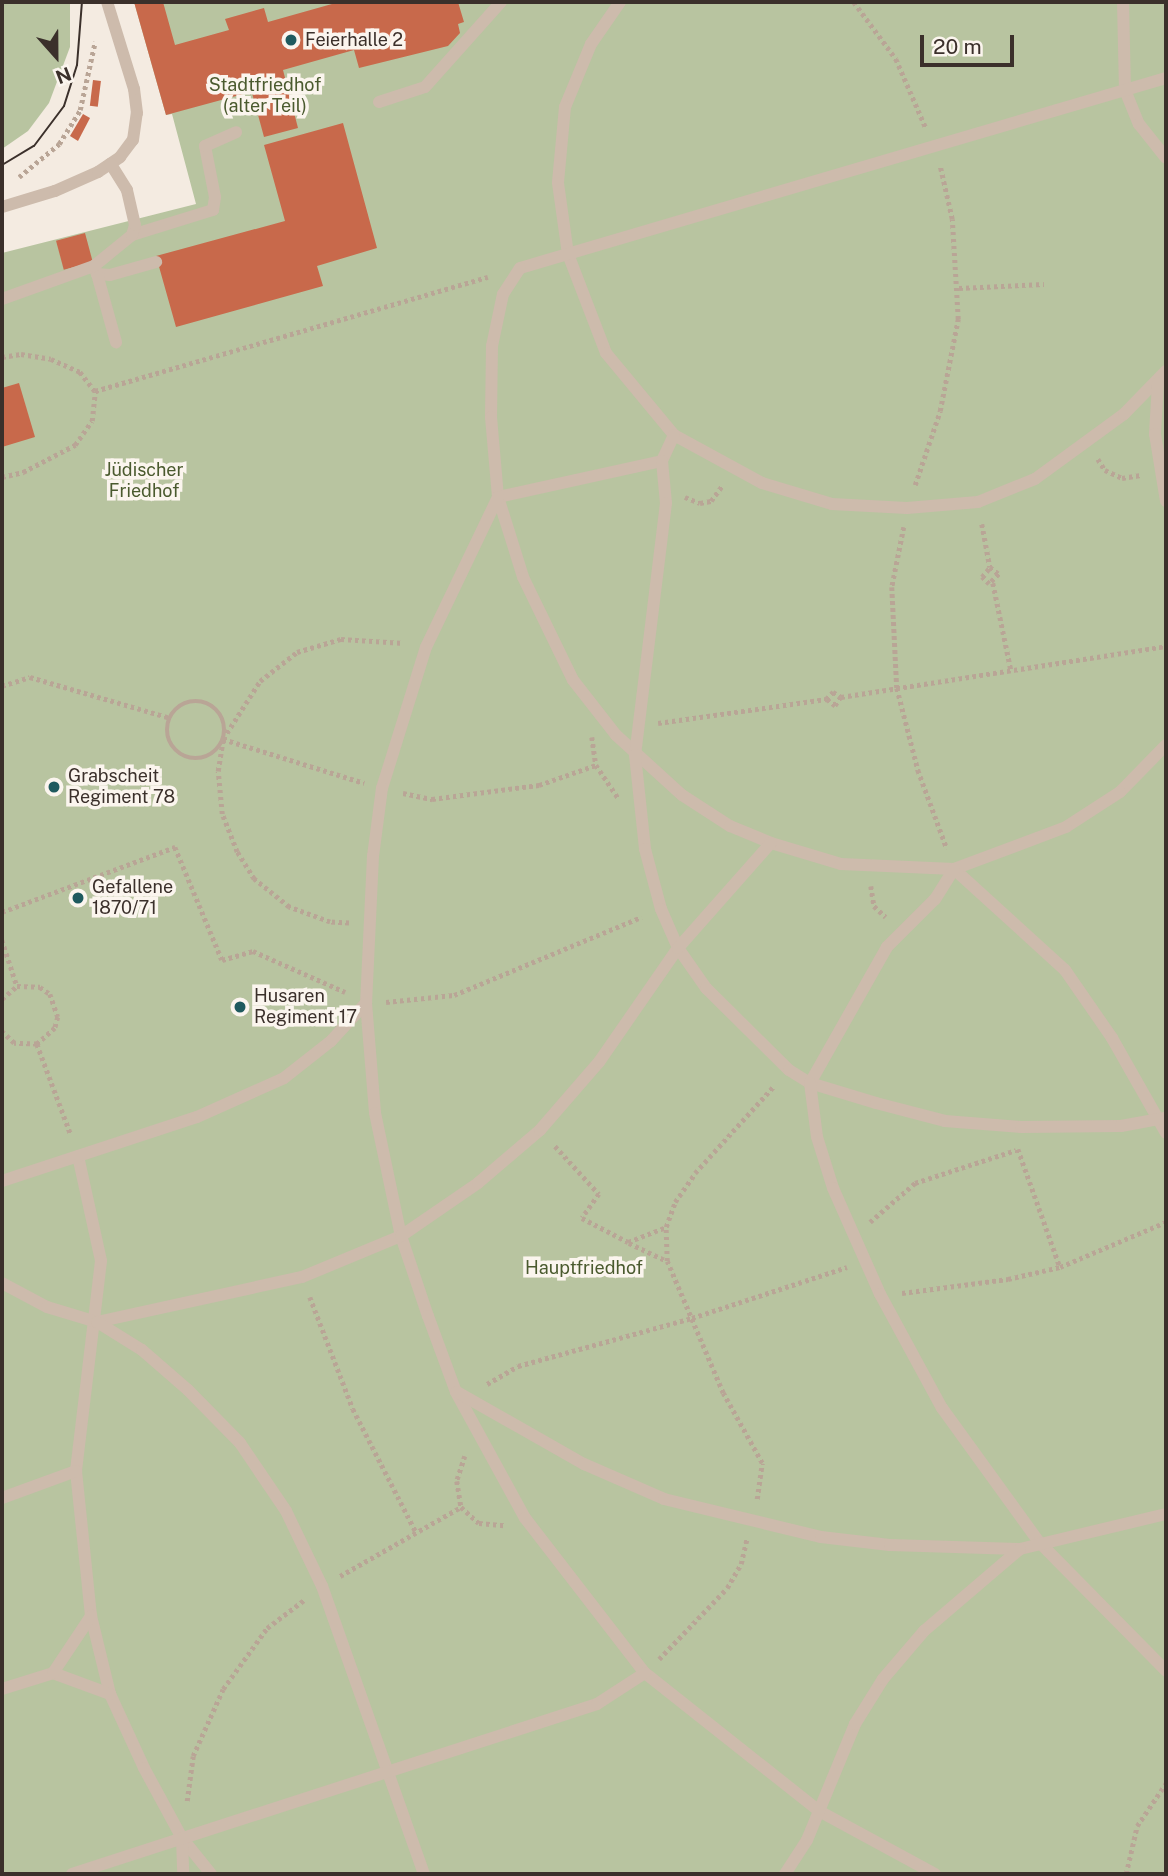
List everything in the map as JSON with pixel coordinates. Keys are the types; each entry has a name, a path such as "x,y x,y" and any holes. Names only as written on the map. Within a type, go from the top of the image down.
{"lane":[{"path":"2,207 55,191 111,164 132,140 137,113 107,2"},
{"path":"379,102 425,87 501,2"},
{"path":"620,2 592,44 565,107 558,183 568,254 606,353 674,435 762,483 832,504 907,508 978,502 1035,479 1095,437 1158,383 1166,371"},
{"path":"1123,2 1125,90 1139,124 1166,158"},
{"path":"1166,78 520,268 503,295 492,345 491,416 498,498 547,632 599,716 635,755 682,795 730,826 772,844 841,864 882,868 954,869 1066,827 1120,792 1166,745"},
{"path":"95,270 132,235 213,210 215,197 205,146 236,132"},
{"path":"111,164 127,190 135,225 132,235"},
{"path":"2,299 95,270 156,262"},
{"path":"95,270 116,342"},
{"path":"1158,383 1157,468 1166,501"},
{"path":"674,435 662,461 664,486 636,723 635,755 645,849 661,909 678,948 706,988 789,1070 810,1083 946,1121 1021,1127 1121,1126 1163,1119"},
{"path":"498,498 662,461"},
{"path":"498,498 426,647 382,788 367,925 366,1003 375,1113 401,1236 456,1392 482,1441 525,1518 645,1673 819,1811 935,1874"},
{"path":"97,1322 302,1276 401,1236 478,1183 540,1130 599,1062 678,948 772,844"},
{"path":"954,869 935,899 887,947 853,1000 810,1083 817,1137 854,1237 880,1294 942,1408 1039,1542 1166,1671"},
{"path":"954,869 1065,970 1163,1119 1166,1133"},
{"path":"2,1181 197,1117 284,1078 331,1041 366,1003"},
{"path":"78,1156 101,1261 97,1322 76,1471 79,1538 91,1616 110,1693 182,1838 211,1874"},
{"path":"2,1283 47,1307 97,1322 142,1350 240,1443 285,1511 322,1586 424,1874"},
{"path":"456,1392 596,1469 664,1499 750,1523 890,1545 1020,1549"},
{"path":"2,1498 76,1471"},
{"path":"785,1874 819,1811 855,1724 883,1679 923,1631 1020,1549 1039,1542 1166,1514"},
{"path":"53,1673 91,1616"},
{"path":"2,1689 53,1673 110,1693"},
{"path":"72,1874 597,1704 645,1673"},
{"path":"182,1838 183,1874"}],"path":[{"path":"854,2 896,60 935,148 952,219 959,288 952,362 907,508 892,587 897,688 918,770 954,869"},
{"path":"10,181 41,163 59,144 80,110 95,43"},
{"path":"95,391 520,268"},
{"path":"959,288 1044,284"},
{"path":"2,357 21,354 51,359 80,372 95,391 92,421 75,445 23,472 2,477"},
{"path":"1095,437 1096,456 1105,470 1122,478 1157,468"},
{"path":"664,486 701,503 711,501 720,494 730,466"},
{"path":"978,502 990,567 999,574 993,583 1011,670"},
{"path":"990,567 982,577 993,583"},
{"path":"367,925 330,922 289,907 254,879 237,852 222,814 218,771 223,739 223,720 211,705 183,704 170,718 168,738 172,748 190,759 211,755 223,739 238,709 261,681 296,652 341,639 380,638 426,647"},
{"path":"636,723 683,723 827,699 833,692 841,697 1166,646"},
{"path":"2,686 30,677 170,718"},
{"path":"827,699 835,706 841,697"},
{"path":"599,716 591,744 596,765 609,790 625,804 640,806"},
{"path":"223,739 382,788 432,799 539,785 596,765"},
{"path":"2,912 175,847 222,960 253,951 366,1003 425,1002 454,995 661,909"},
{"path":"882,868 873,879 874,906 892,920 914,921"},
{"path":"2,940 17,986"},
{"path":"2,999 17,986 40,987 56,1005 55,1028 37,1044 14,1043 2,1031"},
{"path":"37,1044 71,1136"},
{"path":"645,1673 727,1588 740,1564 765,1471 723,1393 667,1261 666,1227 675,1202 695,1173 789,1070"},
{"path":"1021,1127 1018,1149 1060,1267"},
{"path":"540,1130 599,1194 582,1219 667,1261"},
{"path":"854,1237 915,1183 1018,1149"},
{"path":"880,1294 930,1292 1060,1267 1166,1222"},
{"path":"628,1242 666,1227"},
{"path":"477,1403 488,1382 518,1366 692,1318 865,1261"},
{"path":"302,1276 353,1409 416,1534"},
{"path":"482,1441 467,1452 461,1464 457,1481 461,1507 479,1523 491,1526 525,1518"},
{"path":"182,1838 193,1756 223,1689 267,1628 322,1586 461,1507"},
{"path":"1126,1874 1137,1826 1166,1783"}],"green space":[{"path":"2,2 70,2 70,47 49,103 28,131 2,149"},
{"name":"Hauptfriedhof","path":"134,2 1166,2 1166,1874 2,1874 2,253 196,204 172,114 166,115"}],"building":[{"path":"134,2 163,2 175,45 229,30 225,19 264,8 268,22 339,2 458,2 464,22 458,24 460,33 448,46 359,68 354,50 283,70 298,128 264,137 249,82 244,84 247,93 166,115"},
{"path":"93,80 101,81 98,107 90,106"},
{"path":"83,114 90,118 78,141 70,136"},
{"path":"343,123 377,248 317,266 323,286 176,327 156,256 285,221 264,145"},
{"path":"85,233 93,262 64,270 56,241"},
{"path":"19,383 35,437 2,447 2,388"}],"tram line":[{"path":"2,165 34,146 64,106 77,65 82,2"}],"place":[{"name":"Feierhalle 2","path":"291,40"},
{"name":"Grabscheit Regiment 78","path":"54,787"},
{"name":"Gefallene 1870/71","path":"78,898"},
{"name":"Husaren Regiment 17","path":"240,1007"}],"park label":[{"name":"Stadtfriedhof (alter Teil)","path":"265,96"},
{"name":"Jüdischer Friedhof","path":"144,482"}]}
